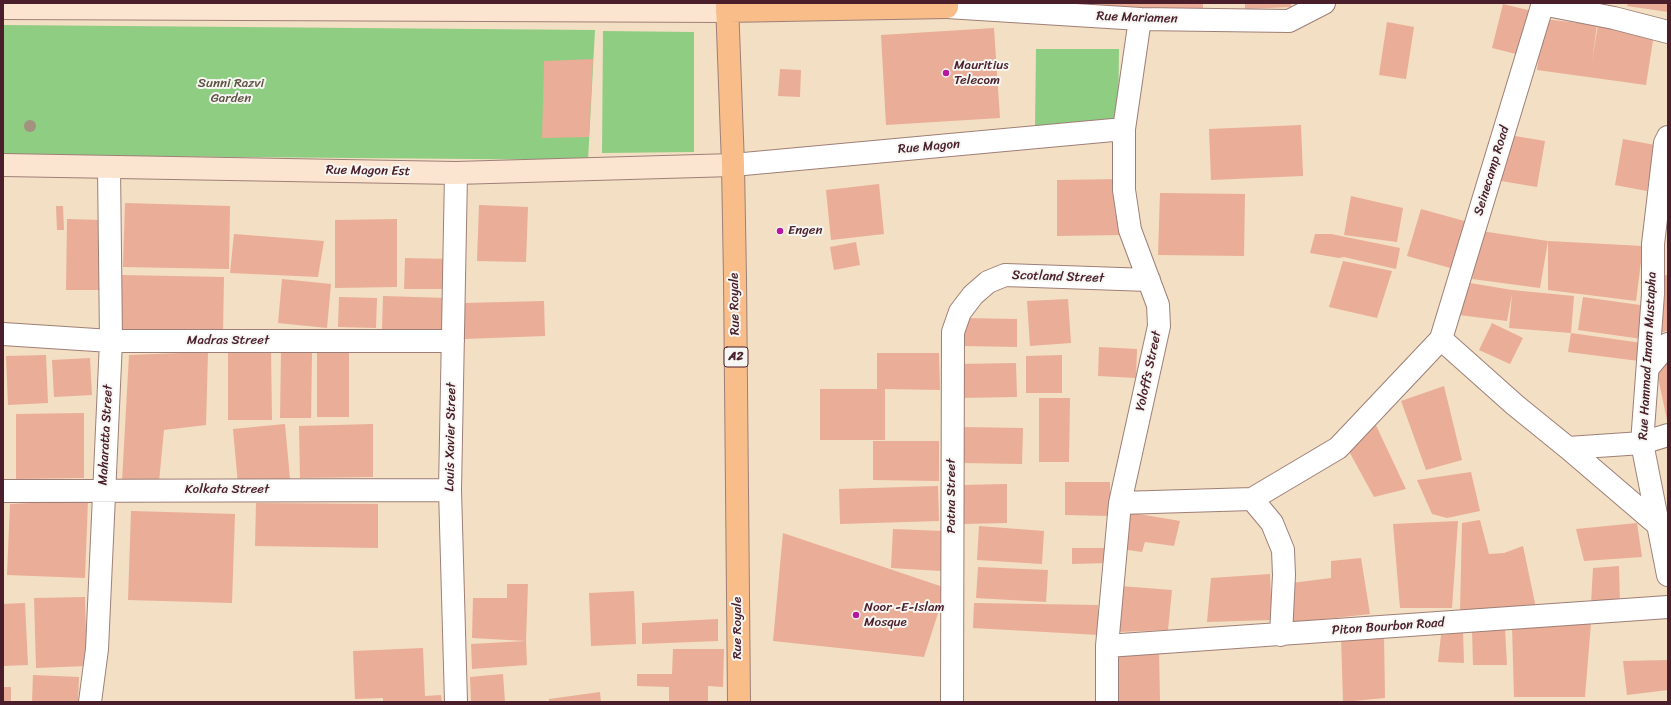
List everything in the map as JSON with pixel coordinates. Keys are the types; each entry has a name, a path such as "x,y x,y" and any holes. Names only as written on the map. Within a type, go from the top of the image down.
{"main road":[{"path":"3,8 727,7 947,5"},
{"name":"Rue Royale","path":"727,7 733,165 738,702"},
{"name":"Rue Magon Est","path":"3,165 456,173 733,165"}],"street":[{"name":"Rue Mariamen","path":"947,5 1140,19 1289,21 1324,3"},
{"path":"1543,4 1614,18 1668,32"},
{"name":"Seinecamp Road","path":"1441,339 1543,4"},
{"name":"Yoloffs Street","path":"1108,702 1108,646 1120,504 1159,326 1158,305 1130,230 1124,190 1124,129 1140,19"},
{"name":"Rue Magon","path":"733,165 1124,129"},
{"name":"Rue Hammad Imam Mustapha","path":"1668,137 1665,143 1654,244 1653,294 1642,443 1668,574"},
{"name":"Maharatta Street","path":"90,702 98,648 103,490 111,341 110,167"},
{"name":"Louis Xavier Street","path":"456,173 450,490 456,702"},
{"name":"Scotland Street","path":"973,295 988,282 1005,275 1149,280"},
{"name":"Patna Street","path":"952,702 953,332 960,312 973,295"},
{"name":"Madras Street","path":"3,334 111,341 453,341"},
{"path":"1120,504 1252,499 1338,448 1441,339 1515,405 1658,525"},
{"path":"1648,368 1668,344"},
{"path":"1568,448 1642,443 1668,435"},
{"name":"Kolkata Street","path":"3,491 450,490"},
{"path":"1252,499 1272,523 1283,550 1284,575 1281,635"},
{"name":"Piton Bourbon Road","path":"1108,646 1668,607"}],"green space":[{"name":"Sunni Razvi Garden","path":"3,25 595,30 588,160 3,155"},
{"path":"603,31 694,32 694,152 602,153"},
{"path":"1036,49 1119,49 1118,129 1035,128"}],"building":[{"path":"960,3 1203,3 1203,14"},
{"path":"1245,3 1291,3 1291,7 1245,9"},
{"path":"1628,3 1668,3 1668,12 1627,6"},
{"path":"1503,4 1532,11 1520,55 1492,48"},
{"path":"1544,19 1597,25 1592,61 1598,25 1654,34 1646,85 1537,70"},
{"path":"1387,22 1414,27 1406,79 1379,75"},
{"path":"994,28 1000,118 886,125 881,35"},
{"path":"593,59 589,137 542,138 544,61"},
{"path":"780,69 801,70 800,97 778,96"},
{"path":"1301,125 1303,176 1211,180 1209,129"},
{"path":"1509,135 1545,141 1537,187 1501,181"},
{"path":"1623,139 1655,145 1647,191 1615,185"},
{"path":"1121,179 1122,235 1057,236 1057,180"},
{"path":"879,184 884,234 831,240 826,190"},
{"path":"1160,193 1245,194 1244,256 1158,255"},
{"path":"1351,196 1403,208 1397,242 1344,235"},
{"path":"125,203 230,206 229,269 123,267"},
{"path":"479,205 528,207 526,262 477,261"},
{"path":"56,206 63,206 64,230 57,230"},
{"path":"1421,209 1468,222 1454,269 1407,256"},
{"path":"67,219 102,220 100,290 66,290"},
{"path":"397,219 397,287 335,288 335,220"},
{"path":"1481,231 1548,241 1540,288 1472,279"},
{"path":"234,234 324,241 318,277 230,273"},
{"path":"1315,234 1331,234 1400,248 1396,269 1344,257 1339,258 1310,253"},
{"path":"1548,241 1643,246 1636,301 1548,290"},
{"path":"856,242 860,265 834,270 830,247"},
{"path":"405,258 450,259 449,289 404,289"},
{"path":"1343,261 1392,271 1377,318 1329,307"},
{"path":"121,275 224,277 223,332 120,330"},
{"path":"1661,275 1668,275 1668,331 1658,333"},
{"path":"282,279 331,284 327,328 278,323"},
{"path":"1464,282 1512,290 1574,296 1571,333 1509,328 1512,294 1507,321 1459,315"},
{"path":"383,296 447,298 446,331 382,329"},
{"path":"339,297 377,298 376,328 338,327"},
{"path":"1583,297 1647,306 1642,339 1578,330"},
{"path":"1068,299 1071,343 1030,346 1027,301"},
{"path":"544,301 545,336 464,339 464,303"},
{"path":"963,318 1017,319 1017,347 963,346"},
{"path":"1492,323 1523,338 1510,364 1479,350"},
{"path":"1571,333 1642,343 1639,361 1568,352"},
{"path":"1099,347 1137,349 1136,378 1098,376"},
{"path":"271,350 272,420 228,420 228,351"},
{"path":"208,352 206,425 164,430 159,482 122,481 129,355"},
{"path":"281,353 312,353 311,418 280,418"},
{"path":"317,353 349,353 349,417 317,417"},
{"path":"877,353 939,353 940,390 885,389 885,440 820,440 820,389 877,389"},
{"path":"46,355 48,403 8,405 6,356"},
{"path":"1062,355 1062,393 1026,393 1026,356"},
{"path":"90,358 92,395 54,397 52,360"},
{"path":"1668,362 1668,420 1667,420 1656,368"},
{"path":"1016,363 1017,397 957,398 957,364"},
{"path":"1444,386 1462,460 1426,470 1401,401"},
{"path":"1039,398 1070,398 1069,462 1039,462"},
{"path":"84,413 84,478 16,479 16,414"},
{"path":"1373,419 1406,489 1374,497 1345,444"},
{"path":"285,424 290,479 238,485 233,429"},
{"path":"373,424 373,477 300,478 299,426"},
{"path":"962,427 1023,428 1022,464 961,463"},
{"path":"873,441 939,441 939,481 873,480"},
{"path":"1471,472 1480,511 1447,518 1432,514 1417,480"},
{"path":"1065,482 1110,482 1110,516 1065,515"},
{"path":"1007,484 1007,523 961,524 961,485"},
{"path":"938,486 939,521 840,524 839,489"},
{"path":"88,500 85,578 7,575 10,504"},
{"path":"256,503 378,504 378,548 255,546"},
{"path":"131,511 235,514 232,603 128,600"},
{"path":"1127,512 1180,521 1174,546 1145,542 1142,552 1121,549"},
{"path":"1480,520 1489,554 1504,553 1523,546 1536,608 1460,612 1462,523"},
{"path":"1458,521 1452,608 1400,608 1393,524"},
{"path":"1637,523 1642,557 1584,561 1576,529"},
{"path":"979,526 1044,531 1042,564 977,560"},
{"path":"893,529 943,531 941,571 891,568"},
{"name":"Noor -E-Islam Mosque","path":"783,533 946,588 924,657 773,641"},
{"path":"1072,548 1109,548 1109,563 1072,564"},
{"path":"1361,558 1370,614 1291,623 1284,584 1331,578 1331,561"},
{"path":"1619,566 1620,604 1591,604 1593,568"},
{"path":"978,567 1048,570 1046,602 976,598"},
{"path":"1270,574 1272,620 1207,622 1211,578"},
{"path":"507,584 528,584 526,641 472,638 473,598 507,598"},
{"path":"1120,586 1172,590 1168,630 1118,632"},
{"path":"634,591 636,644 591,646 589,593"},
{"path":"85,597 87,666 36,668 34,598"},
{"path":"25,603 28,665 3,666 3,604"},
{"path":"974,603 1098,605 1099,635 973,628"},
{"path":"718,619 718,641 642,644 642,623"},
{"path":"1591,623 1585,697 1514,697 1512,626"},
{"path":"1505,628 1507,665 1473,665 1472,630"},
{"path":"1463,632 1464,663 1438,662 1441,635"},
{"path":"1384,635 1385,698 1343,702 1341,637"},
{"path":"526,641 527,665 472,669 471,644"},
{"path":"423,648 425,696 441,695 442,702 383,702 383,698 355,699 353,651"},
{"path":"1119,648 1159,650 1160,702 1119,702"},
{"path":"673,649 724,649 723,687 708,686 708,702 669,702 669,687 637,686 637,674 672,674"},
{"path":"1668,660 1668,690 1627,695 1623,661"},
{"path":"503,674 505,702 471,702 470,677"},
{"path":"33,675 79,677 78,702 32,702"},
{"path":"3,687 11,687 11,702 3,702"},
{"path":"600,692 601,702 549,702 549,699"}],"place":[{"name":"Mauritius Telecom","path":"946,73"},
{"name":"Engen","path":"780,231"},
{"name":"Noor -E-Islam Mosque","path":"856,615"}]}
